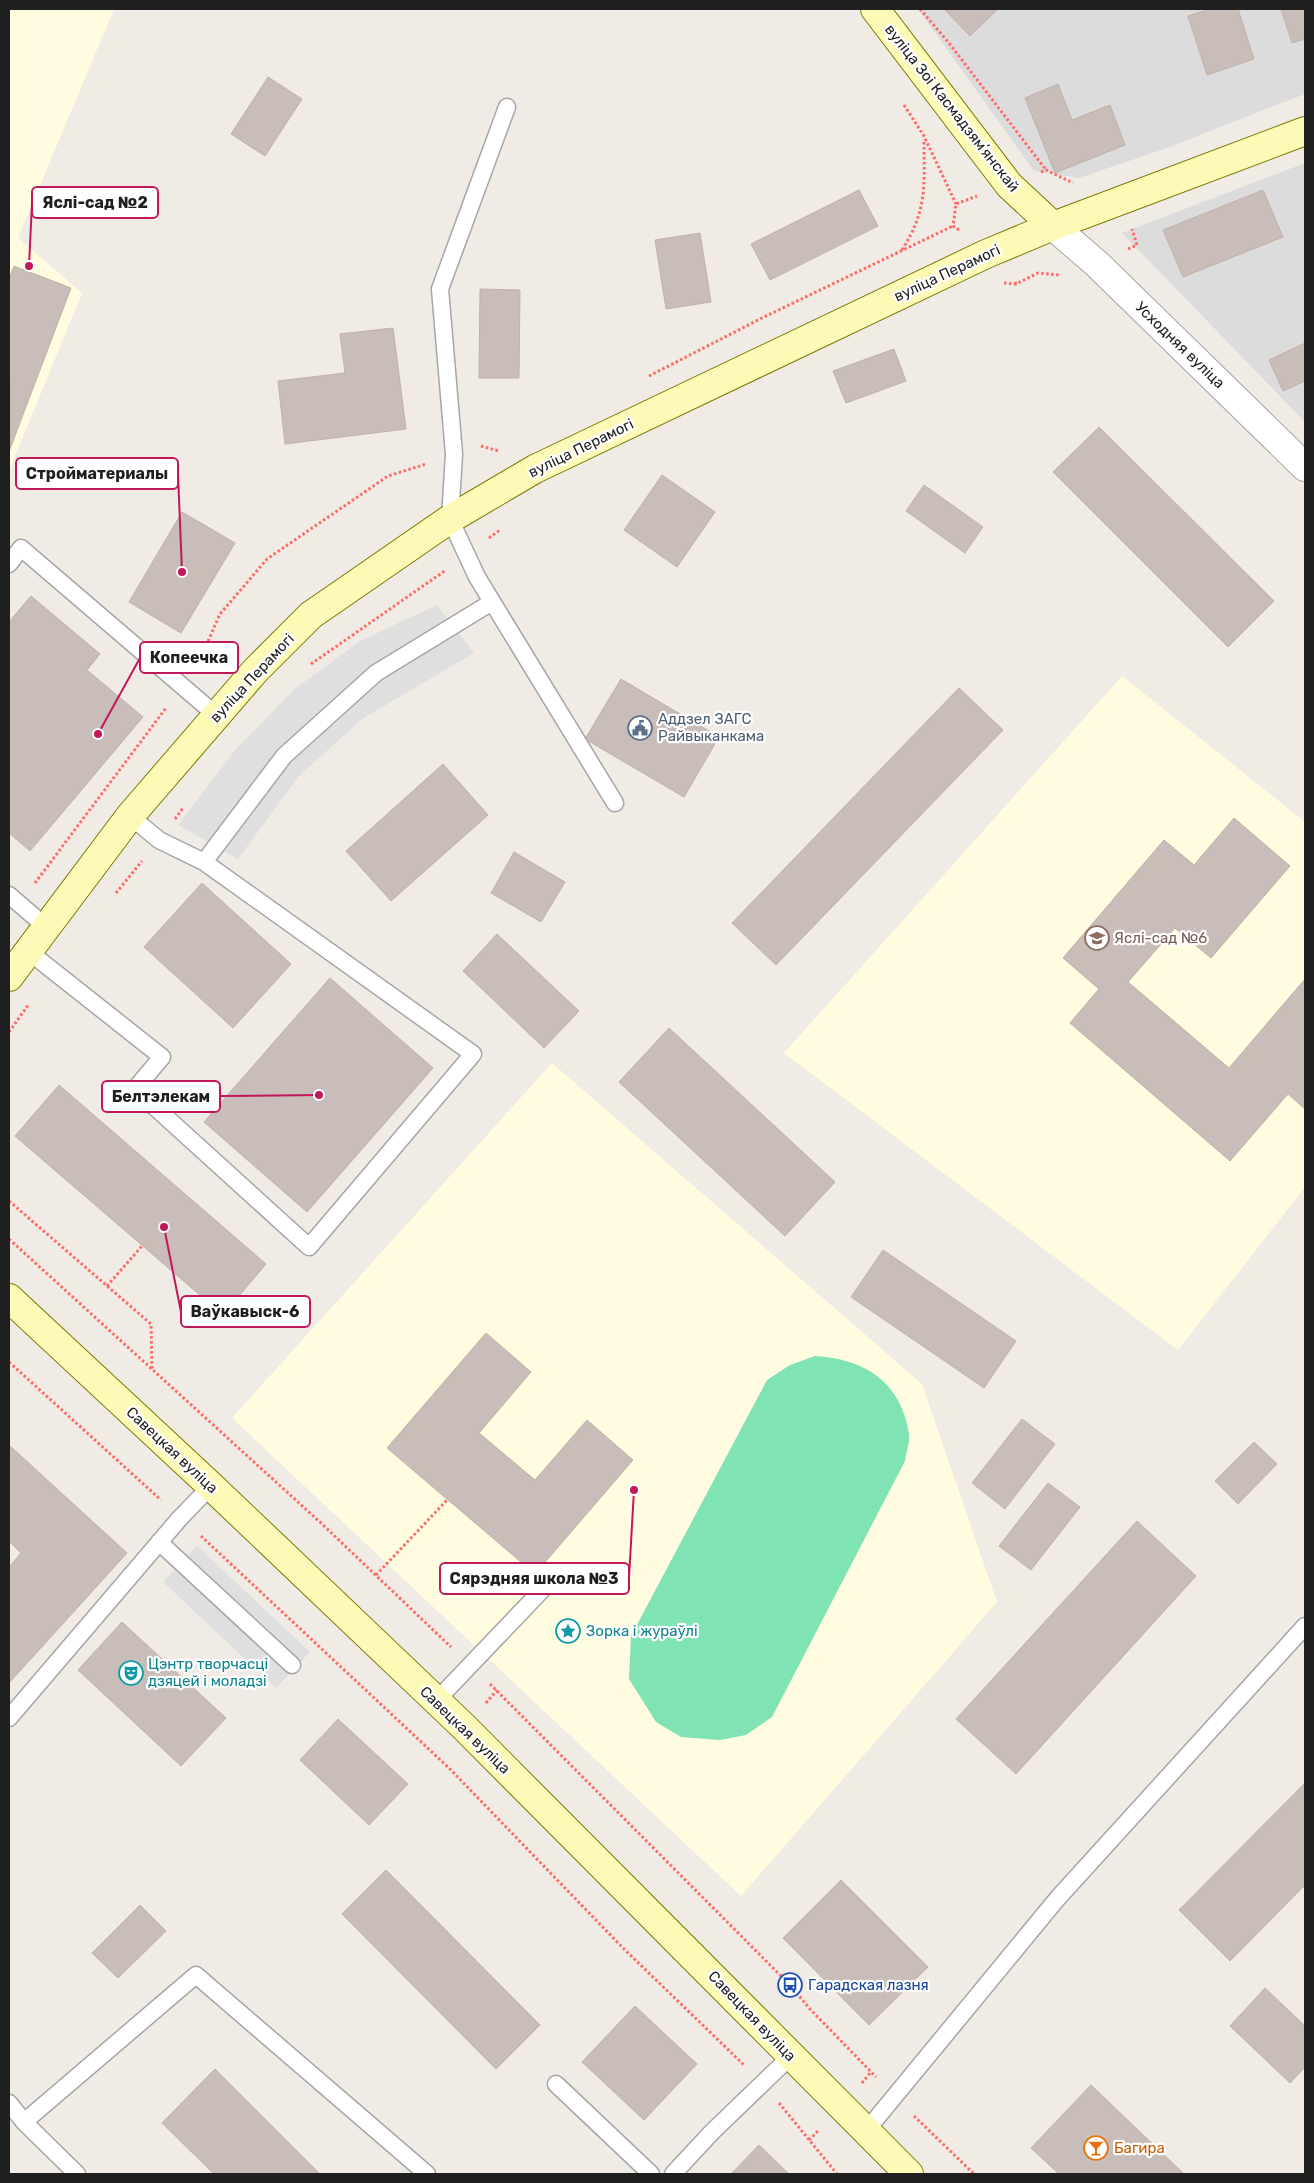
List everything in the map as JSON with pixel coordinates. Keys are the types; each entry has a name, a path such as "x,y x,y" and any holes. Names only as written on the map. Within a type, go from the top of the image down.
{"main road":[{"name":"вуліца Зоі Касмадзямʼянскай","path":"875,9 1009,185 1053,226"},
{"name":"вуліца Перамогі","path":"9,977 45,926 130,816 255,671 311,614 450,519 535,469 986,254 1053,226 1305,131"},
{"name":"Савецкая вуліца","path":"9,1298 211,1486 436,1701 910,2174"}],"street":[{"name":"Усходняя вуліца","path":"1053,226 1097,264 1305,467"}],"lane":[{"path":"507,107 440,289 454,454 450,519 477,577 615,802"},
{"path":"9,564 21,548 216,715"},
{"path":"204,862 284,756 333,711 376,673 492,602"},
{"path":"28,951 162,1057 136,1088 309,1247 473,1054 204,862 159,840 130,816"},
{"path":"9,895 45,926"},
{"path":"9,1718 159,1542 211,1486"},
{"path":"159,1542 292,1664"},
{"path":"436,1701 542,1590"},
{"path":"866,2131 1057,1898 1305,1626"},
{"path":"24,2122 196,1975 428,2174"},
{"path":"673,2174 791,2056"},
{"path":"556,2084 651,2174"},
{"path":"9,2103 24,2122 77,2174"}],"path":[{"path":"920,9 1046,170"},
{"path":"904,104 924,136 956,204"},
{"path":"902,250 915,230 924,200 924,136"},
{"path":"9,1200 151,1324 152,1370"},
{"path":"9,1239 376,1575 470,1665 790,1985 810,2009 894,2096 974,2174"},
{"path":"107,1286 142,1246"},
{"path":"9,1362 450,1768 623,1948 762,2083 837,2174"},
{"path":"376,1575 448,1499"}],"shaded area":[{"path":"9,9 114,9 18,238 82,293 9,471"},
{"path":"918,9 1305,9 1305,94 1164,149 1079,178 1034,171"},
{"path":"1305,163 1305,422 1122,233"},
{"path":"437,605 474,653 362,719 299,776 238,859 178,825 236,749 296,688 360,641"},
{"name":"Яслі-сад №6","path":"1122,676 1305,822 1305,1187 1178,1350 784,1053"},
{"path":"552,1063 922,1384 997,1602 741,1896 232,1418"},
{"path":"197,1546 310,1652 276,1688 163,1582"}],"green space":[{"path":"815,1356 833,1358 864,1368 889,1387 898,1400 905,1416 909,1434 905,1461 772,1717 746,1735 720,1740 681,1737 656,1722 629,1679 631,1636 767,1380 790,1365"}],"building":[{"path":"944,9 998,9 970,36"},
{"path":"1210,9 1238,9 1254,59 1207,75 1188,16"},
{"path":"1281,9 1305,9 1305,39 1292,43"},
{"path":"268,77 302,99 265,156 231,134"},
{"path":"1058,84 1072,120 1110,105 1125,145 1055,173 1025,98"},
{"path":"859,190 878,226 770,280 751,244"},
{"path":"1263,190 1283,237 1183,277 1163,230"},
{"path":"700,233 711,302 666,309 655,240"},
{"path":"14,266 71,288 10,449 9,279"},
{"path":"480,289 520,290 519,378 479,378"},
{"path":"393,328 406,429 285,444 278,381 345,373 340,334"},
{"path":"1305,343 1305,381 1283,391 1269,360"},
{"path":"894,349 906,381 846,403 833,371"},
{"path":"1099,427 1274,601 1228,647 1053,472"},
{"path":"662,475 715,512 677,567 624,530"},
{"path":"924,485 983,527 965,553 906,511"},
{"path":"182,512 235,543 181,633 129,602"},
{"path":"31,596 100,654 87,670 143,717 30,851 9,833 9,622"},
{"path":"621,679 719,737 684,797 585,739"},
{"path":"959,688 1003,730 776,965 732,923"},
{"path":"443,764 488,815 391,901 346,851"},
{"path":"1234,818 1290,866 1211,958 1175,928 1128,982 1229,1068 1305,979 1305,1109 1288,1094 1230,1161 1070,1023 1099,989 1063,958 1164,840 1194,865"},
{"path":"514,852 565,882 541,922 491,893"},
{"path":"202,883 291,964 233,1028 144,947"},
{"path":"497,934 579,1011 544,1048 463,971"},
{"path":"330,978 433,1068 307,1212 204,1122"},
{"path":"669,1028 835,1182 785,1236 619,1082"},
{"path":"59,1085 266,1264 223,1315 15,1136"},
{"path":"883,1250 1016,1341 984,1388 851,1297"},
{"path":"486,1333 531,1372 479,1433 535,1480 587,1420 633,1460 535,1574 387,1448"},
{"path":"1022,1419 1055,1444 1005,1509 972,1483"},
{"path":"1254,1442 1277,1464 1238,1504 1215,1481"},
{"path":"9,1445 127,1553 9,1683 9,1567 21,1553 9,1541"},
{"path":"1048,1483 1080,1507 1031,1570 999,1546"},
{"path":"1137,1521 1196,1576 1016,1774 956,1719"},
{"path":"122,1622 226,1718 181,1766 78,1670"},
{"path":"338,1719 408,1784 369,1825 300,1760"},
{"path":"1305,1783 1305,1885 1230,1961 1179,1910"},
{"path":"386,1870 540,2025 496,2069 342,1914"},
{"path":"841,1880 928,1967 869,2025 783,1938"},
{"path":"140,1905 166,1931 118,1978 92,1953"},
{"path":"1265,1988 1305,2026 1305,2067 1290,2083 1230,2026"},
{"path":"635,2006 697,2064 644,2120 582,2062"},
{"path":"215,2069 320,2174 214,2174 162,2123"},
{"path":"1091,2085 1184,2174 1059,2174 1031,2148"},
{"path":"759,2145 789,2174 731,2174"}],"place":[{"name":"Яслі-сад №2","path":"29,266"},
{"name":"Стройматериалы","path":"182,572"},
{"name":"Аддзел ЗАГС Райвыканкама","path":"640,728"},
{"name":"Копеечка","path":"98,734"},
{"name":"Яслі-сад №6","path":"1097,938"},
{"name":"Белтэлекам","path":"319,1095"},
{"name":"Ваўкавыск-6","path":"164,1227"},
{"name":"Сярэдняя школа №3","path":"634,1490"},
{"name":"Зорка і жураўлі","path":"568,1631"},
{"name":"Цэнтр творчасці дзяцей і моладзі","path":"131,1673"},
{"name":"Гарадская лазня","path":"790,1985"},
{"name":"Багира","path":"1096,2148"}]}
